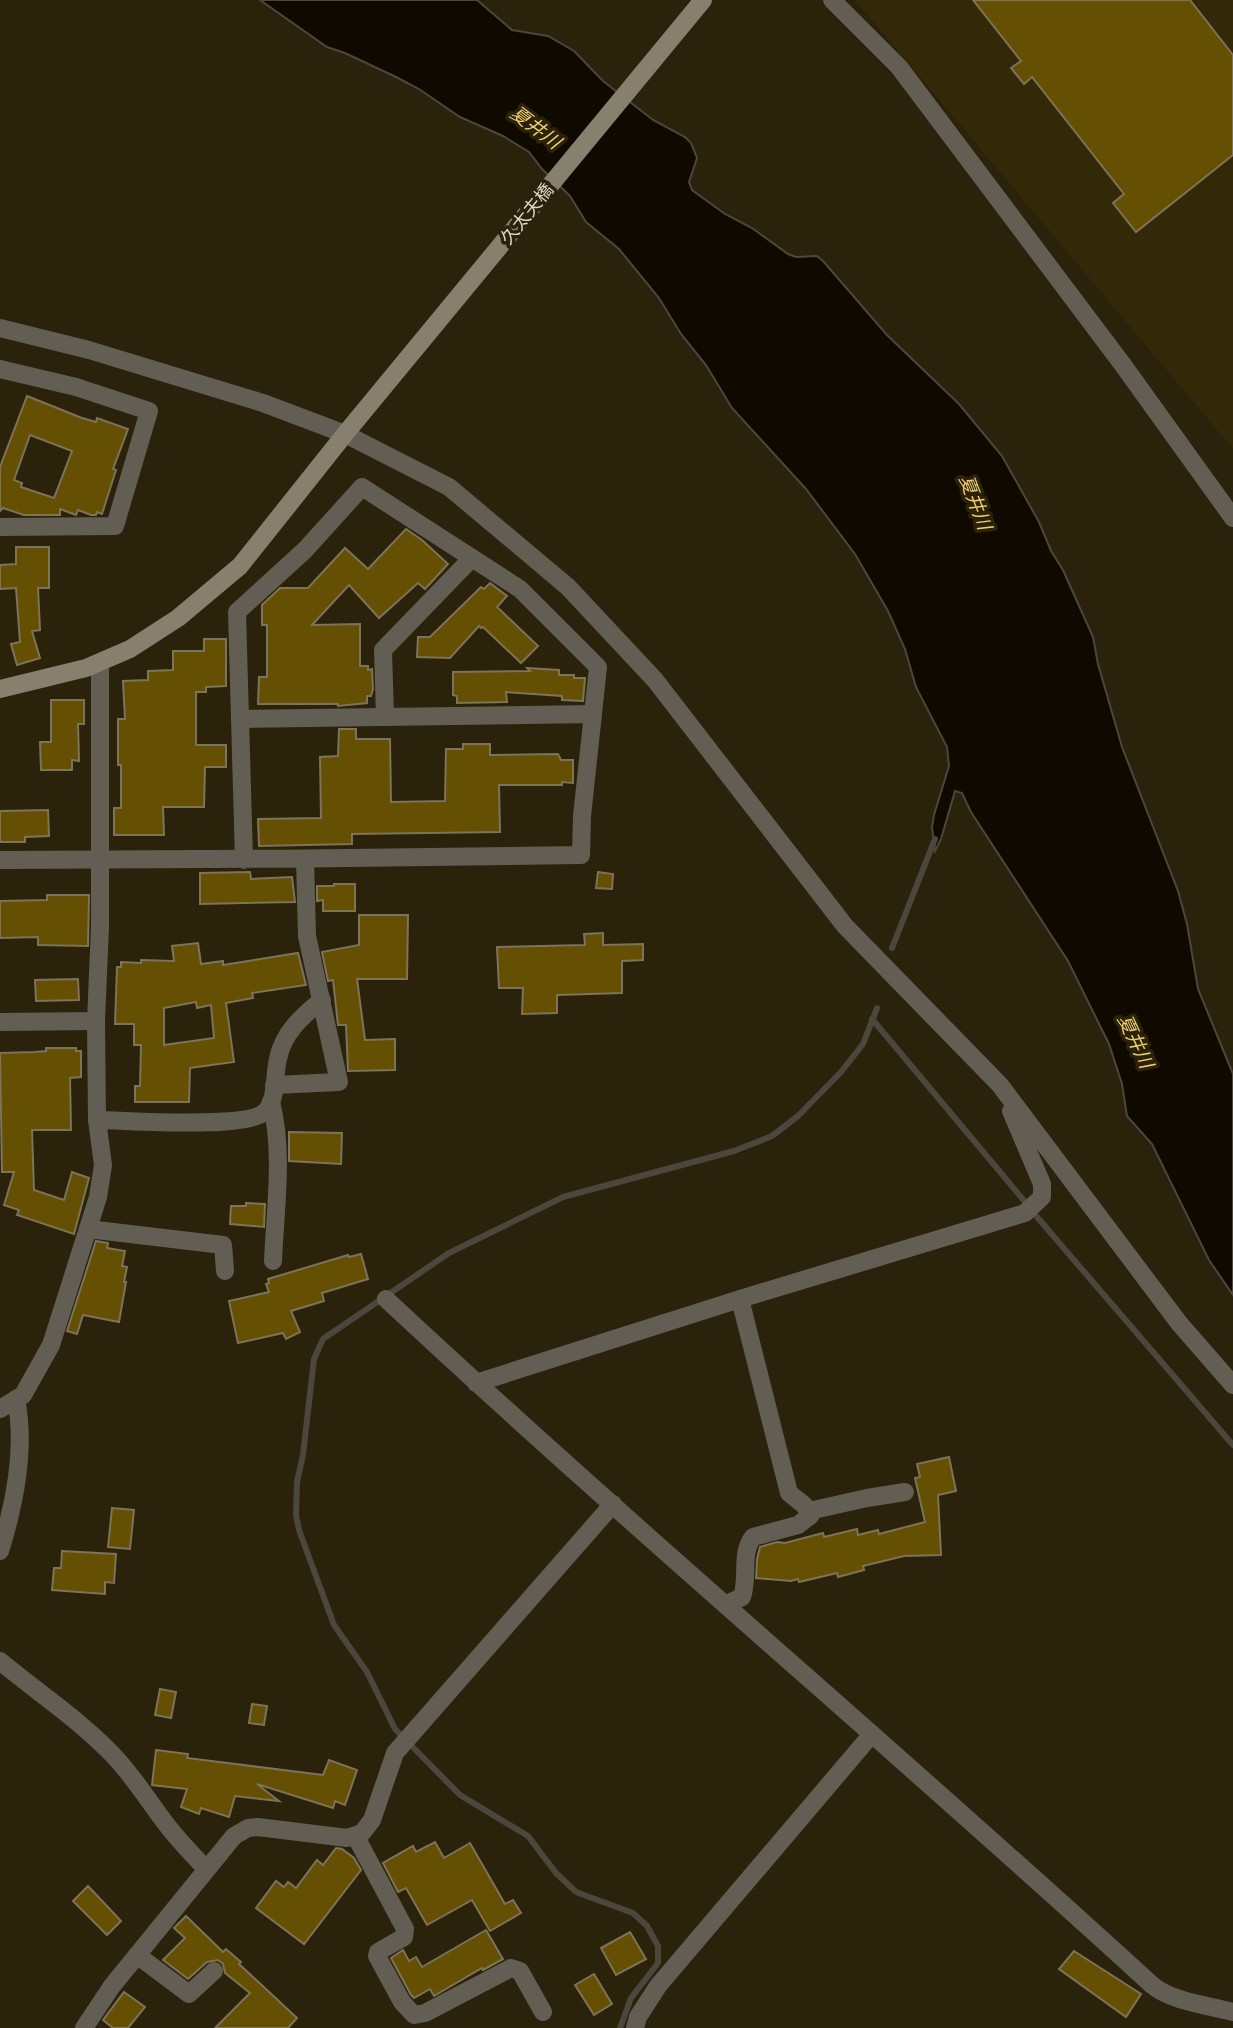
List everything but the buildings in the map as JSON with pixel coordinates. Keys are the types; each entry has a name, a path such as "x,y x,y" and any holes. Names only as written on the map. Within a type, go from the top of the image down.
{"street":[{"name":"久太夫橋","path":"0,689 100,663 152,637 240,566 703,0"},
{"path":"832,0 899,66 1123,365 1233,519"},
{"path":"0,328 89,350 348,431 449,487 568,587 654,680 845,926 1000,1085 1179,1323 1233,1385"},
{"path":"0,369 75,387 149,411 115,526 0,527"},
{"path":"0,860 244,860 305,860 581,855 598,667 520,589 362,487 305,550 237,612 244,860"},
{"path":"385,717 383,650 472,558"},
{"path":"0,1409 23,1395 51,1345 98,1197 103,1165 97,1120 96,1021 100,860 100,663"},
{"path":"240,719 593,714"},
{"path":"272,1094 339,1082 307,936 305,860"},
{"path":"97,1120 220,1123 258,1116 267,1110 278,1056 294,1023 322,1000"},
{"path":"0,1022 96,1021"},
{"path":"476,1383 740,1299 1025,1213 1042,1198 1042,1184 1000,1085"},
{"path":"272,1094 276,1162 273,1261"},
{"path":"88,1229 223,1245 225,1271"},
{"path":"386,1299 476,1383 992,1839 1160,1992 1233,2012"},
{"path":"727,1604 741,1597 745,1588 746,1548 753,1537 798,1525 811,1515 789,1493 740,1299"},
{"path":"0,1550 13,1500 19,1453 19,1413 16,1399"},
{"path":"809,1511 905,1492"},
{"path":"86,2027 112,1986 234,1836 248,1828 258,1827 347,1838 362,1833 372,1820 395,1753 613,1504"},
{"path":"0,1661 41,1695 62,1708 114,1756 142,1789 168,1827 206,1869"},
{"path":"635,2028 638,2017 658,1986 872,1734"},
{"path":"356,1836 405,1929 404,1937 378,1952 377,1956 402,2001 414,2015 425,2013 511,1968 520,1971 543,2012"},
{"path":"137,1955 189,1994 214,1971"}],"shaded area":[{"path":"855,0 1233,0 1233,449"}],"water":[{"name":"夏井川","path":"260,0 477,0 512,30 548,36 574,51 603,81 653,120 691,143 697,158 689,182 692,190 788,254 796,257 817,256 823,261 887,335 959,404 1002,456 1039,522 1093,637 1122,747 1178,891 1187,924 1198,989 1233,1074 1233,1295 1209,1260 1152,1144 1127,1116 1122,1084 1109,1044 1068,961 971,812 962,793 955,791 935,851 932,827 949,766 947,747 916,687 905,649 888,611 855,554 806,489 732,408 706,365 681,334 659,298 619,249 586,222 570,196 529,152 503,136 460,117 396,77 327,47"}],"waterway":[{"path":"892,948 935,839"},
{"path":"620,2028 631,1998 658,1963 658,1946 647,1926 633,1913 576,1892 556,1873 528,1836 460,1795 395,1729 367,1672 334,1625 296,1515 297,1482 303,1455 314,1359 323,1339 449,1253 563,1197 734,1151 772,1136 798,1116 841,1072 863,1044 877,1008"},
{"path":"872,1019 1026,1203"},
{"path":"1037,1217 1233,1445"}]}
